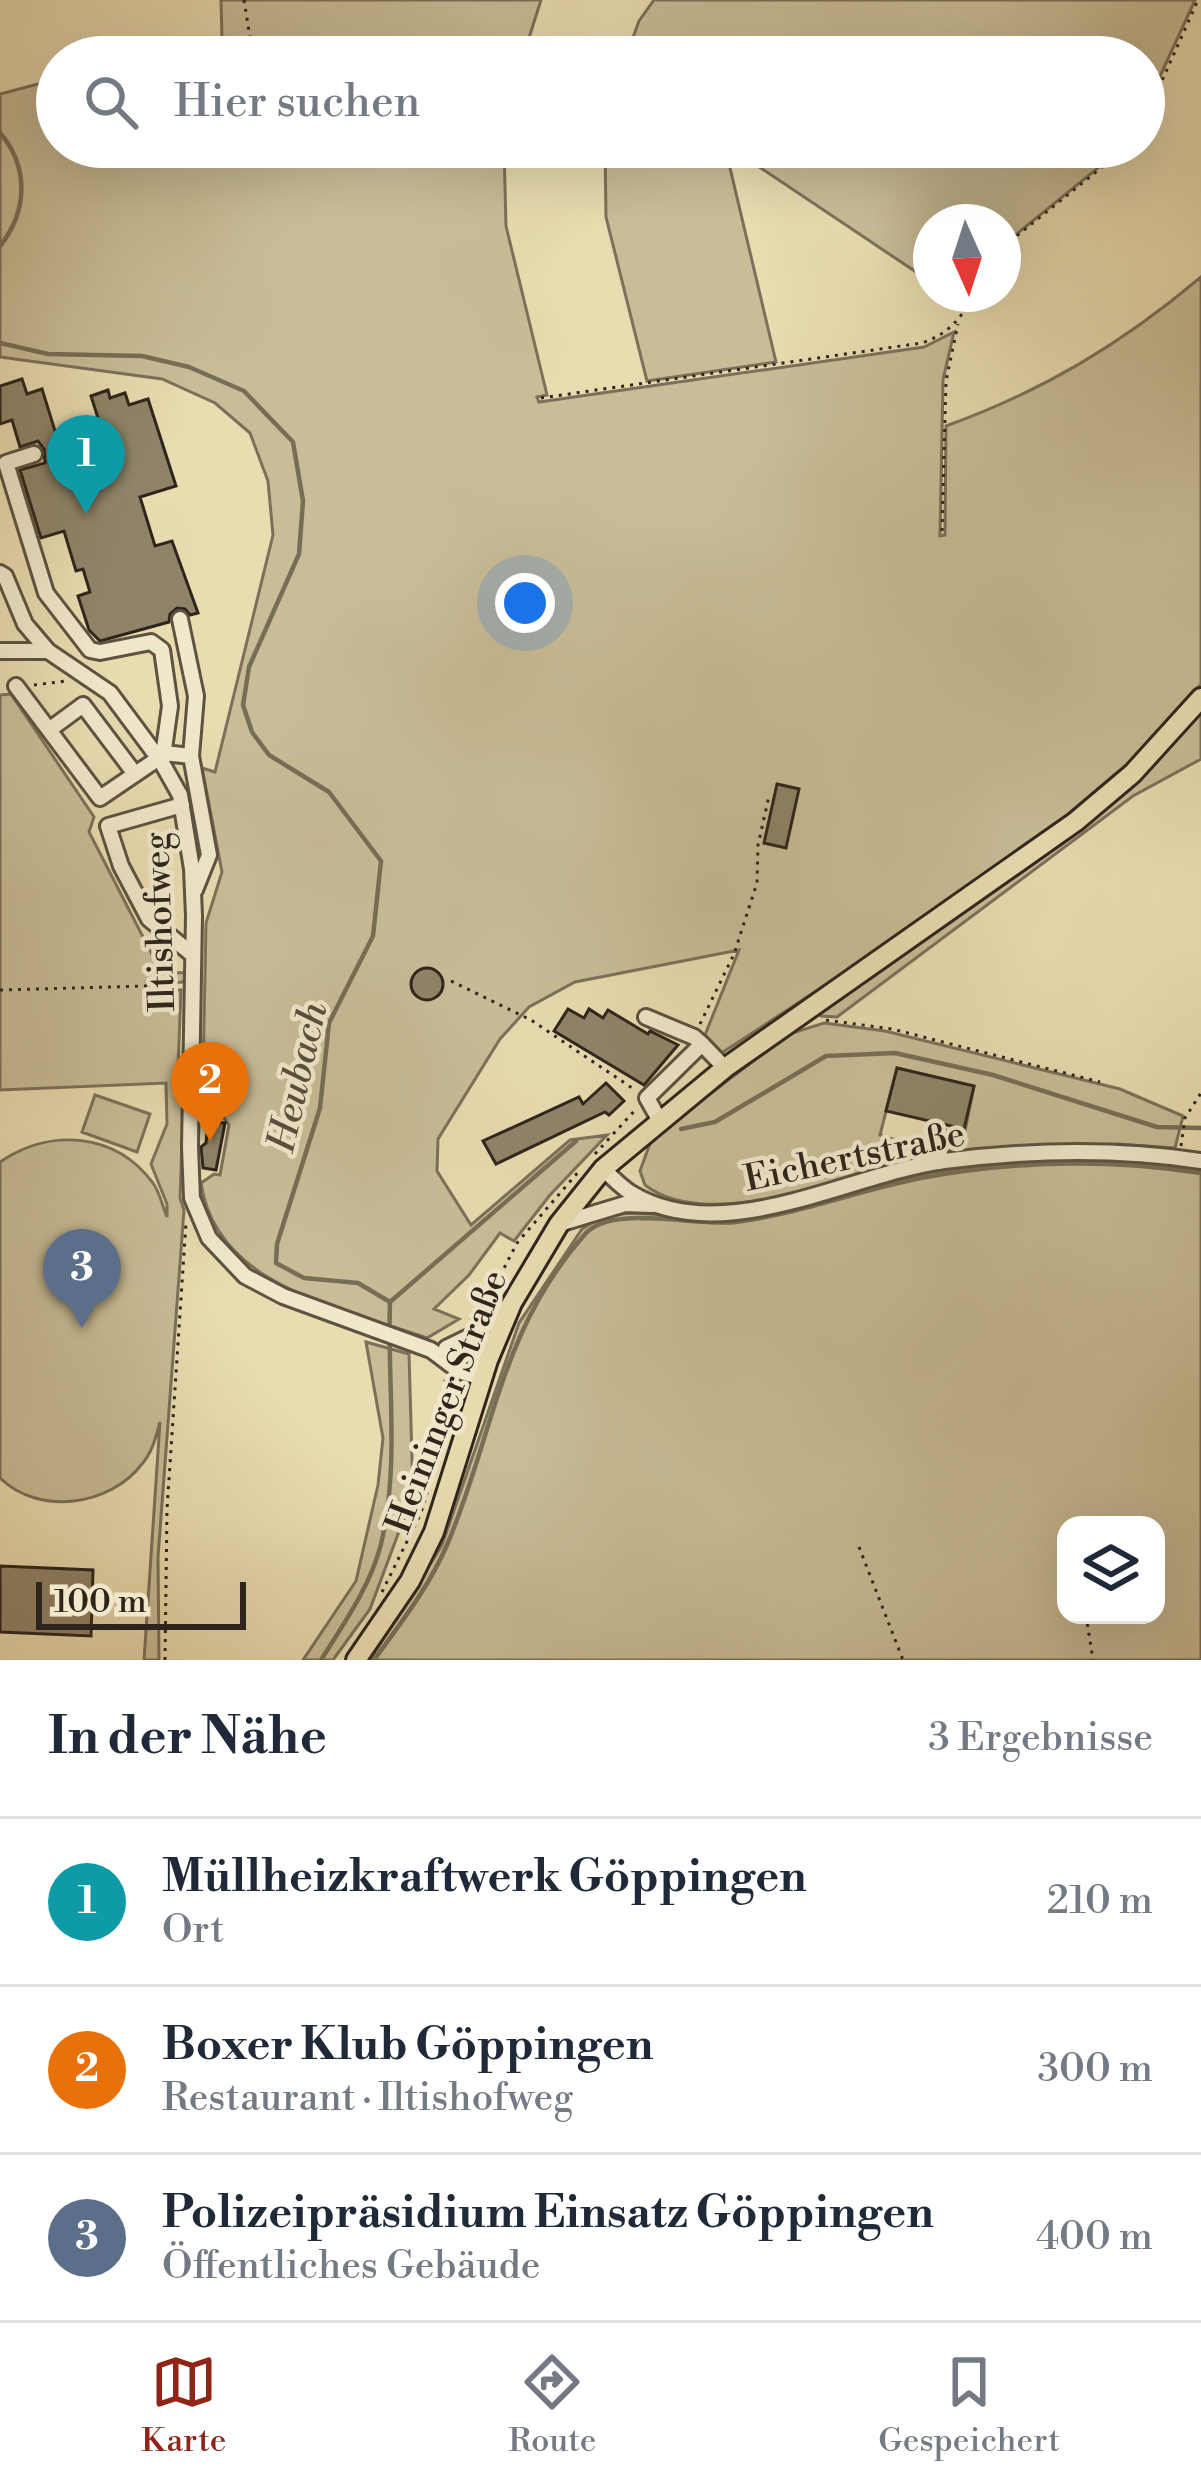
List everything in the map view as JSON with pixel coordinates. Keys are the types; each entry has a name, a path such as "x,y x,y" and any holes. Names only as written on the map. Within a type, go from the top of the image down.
{"main road":[{"name":"Heininger Straße","path":"356,1660 410,1581 434,1532 485,1369 512,1303 559,1224 603,1169 725,1068 1075,822 1133,773 1201,698"}],"street":[{"path":"34,454 6,463 46,593 90,650 151,642 162,650 170,706 162,758"},
{"path":"0,573 25,624 48,651"},
{"path":"180,619 196,696 191,756 209,854 193,895"},
{"path":"0,651 48,651"},
{"name":"Iltishofweg","path":"48,651 110,693 162,758 182,805 193,895 197,1092 192,1198 209,1238 245,1276 283,1296 485,1369"},
{"path":"16,686 100,797 162,758 191,756"},
{"path":"49,730 83,705 136,774"},
{"path":"182,805 108,826 121,866 149,919 194,955"},
{"path":"646,1017 698,1040 725,1068"},
{"path":"660,1121 646,1098 698,1040"},
{"path":"939,1135 940,1162"},
{"name":"Eichertstraße","path":"603,1169 631,1193 692,1213 770,1206 940,1162 1049,1152 1137,1153 1201,1161"},
{"path":"559,1224 625,1204 662,1206"},
{"path":"434,1351 478,1332 512,1303"},
{"name":"Iltishofweg","path":"434,1351 459,1371 485,1369"},
{"path":"459,1371 472,1413"}],"path":[{"path":"244,0 250,36"},
{"path":"1165,74 1198,0"},
{"path":"1021,232 1101,168"},
{"path":"541,398 922,344 943,336 964,312"},
{"path":"941,531 946,381 958,322"},
{"path":"16,686 92,678"},
{"path":"698,1040 758,883 758,845 769,796"},
{"path":"451,982 531,1020 646,1098"},
{"path":"0,990 193,984"},
{"path":"794,1018 892,1029 1100,1082"},
{"path":"1182,1132 1201,1093"},
{"path":"165,1660 166,1509 186,1223 192,1198"},
{"path":"382,1590 421,1513 453,1407 434,1351"},
{"path":"860,1547 903,1660"},
{"path":"1087,1624 1093,1660"}],"shaded area":[{"path":"221,0 541,0 530,36 222,36"},
{"path":"654,0 1195,0 1165,65 1165,36 634,36"},
{"path":"36,85 36,168 505,168 506,226 547,395 537,397 539,402 924,347 954,332 943,380 940,536 945,535 946,426 1081,363 1201,277 1201,684 1164,732 1103,791 885,946 720,1054 705,1035 739,950 575,982 529,1007 500,1039 438,1139 437,1171 471,1225 570,1140 607,1135 514,1241 500,1233 469,1275 434,1309 459,1319 427,1338 288,1289 231,1247 212,1219 201,1183 220,1175 229,1125 219,1111 220,1078 203,1076 206,923 222,872 202,768 215,772 273,535 268,481 250,433 215,403 162,379 0,357 0,94"},
{"path":"605,168 730,168 776,362 647,381 606,217"},
{"path":"761,168 1098,168 1021,230 1021,204 913,204 913,270"},
{"path":"11,694 94,817 89,832 161,972 187,973 183,982 158,983 160,990 181,990 178,1068 184,1080 180,1198 184,1210 158,1557 159,1660 144,1660 160,1422 142,1464 112,1489 93,1497 74,1501 34,1498 0,1478 0,1162 19,1151 60,1140 101,1145 138,1166 155,1187 167,1217 167,1204 151,1164 167,1124 166,1083 0,1090 0,695"},
{"path":"1201,713 1201,759 1133,796 837,1017 821,1016 819,1013 1083,828 1132,788"},
{"path":"824,1023 885,1031 1120,1089 1183,1116 1175,1148 1118,1144 950,1152 949,1142 963,1141 974,1086 897,1068 880,1135 928,1150 927,1159 742,1203 672,1199 645,1185 640,1171 652,1138 789,1034"},
{"path":"95,1095 150,1114 137,1152 82,1132"},
{"path":"1081,1159 1201,1169 1201,1660 370,1660 442,1545 519,1323 582,1229 597,1220 629,1213 740,1218 928,1173"},
{"path":"366,1342 409,1354 413,1494 370,1609 333,1660 303,1660 356,1581 378,1485 383,1438"}],"building":[{"path":"22,379 27,394 42,389 55,431 98,418 91,396 108,390 110,398 125,393 129,405 148,399 176,486 140,497 155,546 172,541 198,613 190,615 177,608 169,622 100,641 89,630 78,596 90,592 83,569 76,571 64,531 41,538 20,470 45,463 44,449 38,441 20,447 12,420 0,424 0,386"},
{"path":"777,784 799,789 786,848 764,843"},
{"path":"427,968 438,973 443,984 438,995 427,1000 416,995 411,984 416,973"},
{"path":"568,1009 584,1018 589,1009 603,1018 608,1010 678,1045 644,1085 554,1031"},
{"path":"897,1068 974,1086 964,1129 886,1111"},
{"path":"606,1083 624,1101 609,1115 605,1112 496,1164 483,1141 579,1097 583,1104"},
{"path":"208,1122 225,1123 216,1170 203,1168 201,1147 206,1143"},
{"path":"0,1566 93,1570 91,1636 0,1632"}],"waterway":[{"name":"Heubach","path":"0,133 16,161 21,190 16,219 0,246"},
{"name":"Heubach","path":"0,343 48,354 142,356 189,367 244,391 293,442 303,501 299,554 249,667 243,705 252,732 269,755 329,792 381,861 373,936 329,1023 320,1108 277,1244 276,1263 304,1278 358,1283 390,1302 387,1514 363,1589 321,1660"},
{"path":"681,1129 715,1122 826,1056 895,1053 993,1075 1157,1127 1201,1128"},
{"path":"390,1302 576,1141"},
{"path":"374,1660 440,1561 502,1383 535,1307 557,1269 599,1224 635,1218 736,1222 921,1178 990,1168 1096,1164 1201,1173"}],"place":[{"name":"Müllheizkraftwerk Göppingen","path":"86,514"},
{"name":"Boxer Klub Göppingen","path":"210,1141"},
{"name":"Polizeipräsidium Einsatz Göppingen","path":"82,1328"}]}
